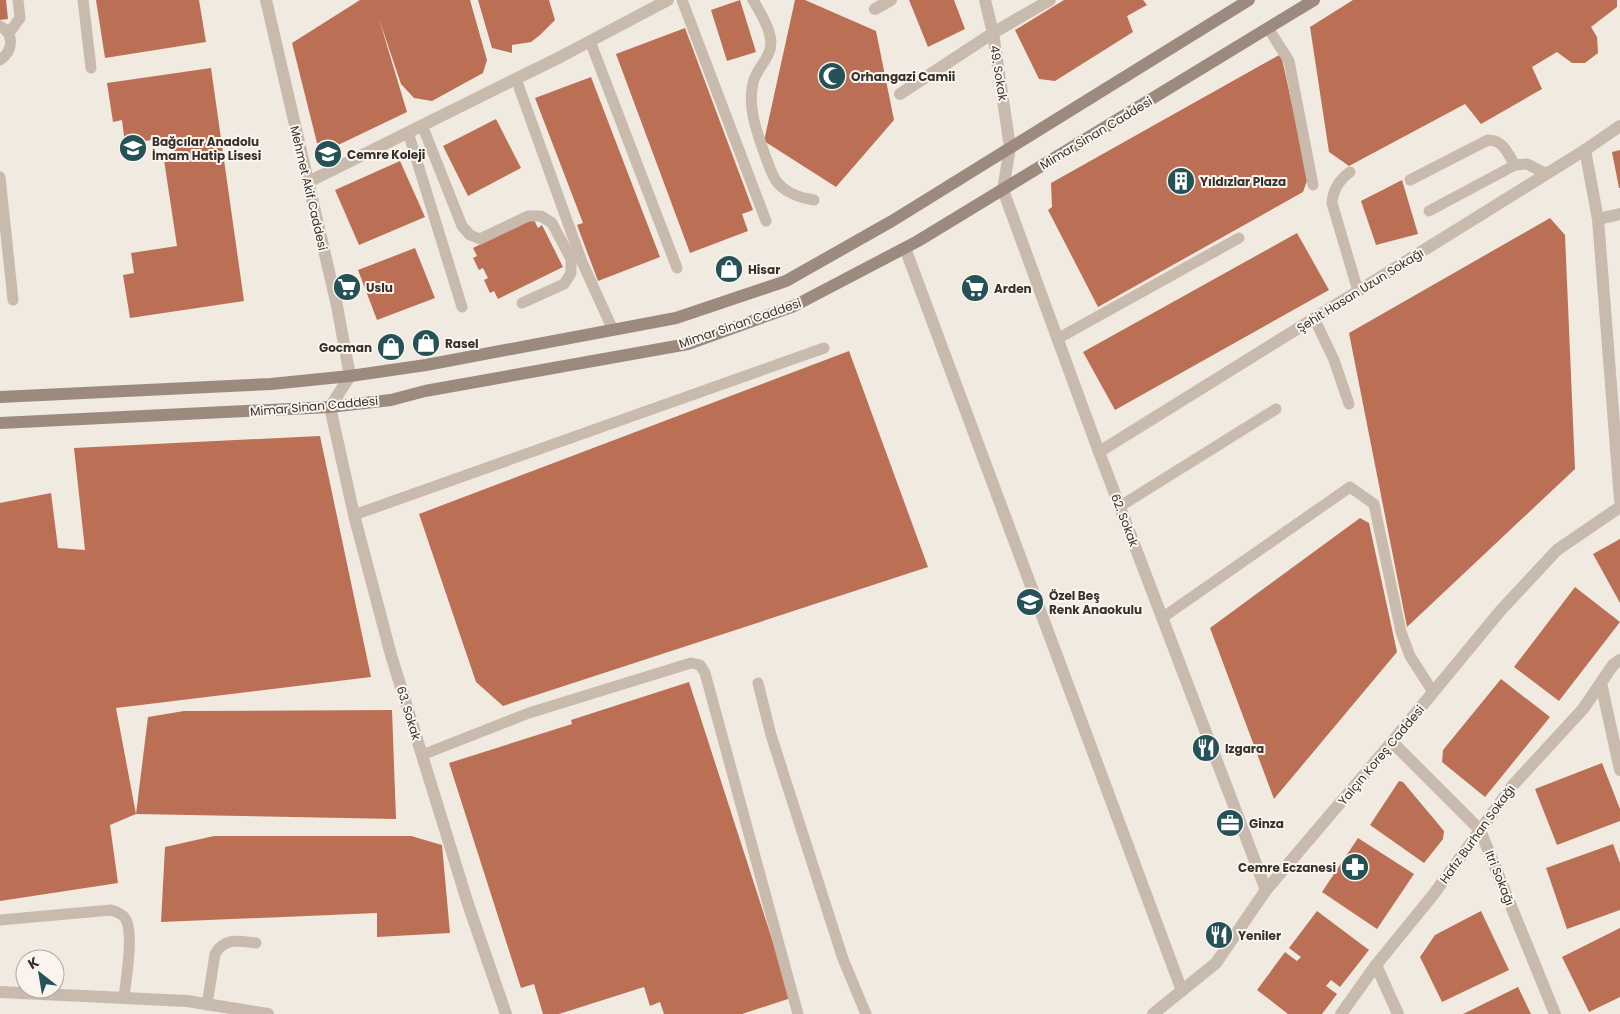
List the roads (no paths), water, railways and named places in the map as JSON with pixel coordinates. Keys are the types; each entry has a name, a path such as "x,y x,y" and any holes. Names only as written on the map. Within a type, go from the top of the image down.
{"main road":[{"name":"Mimar Sinan Caddesi","path":"0,397 272,384 350,376 426,365 676,318 786,281 892,221 1249,0"},
{"name":"Mimar Sinan Caddesi","path":"0,423 330,407 391,400 425,391 688,344 794,306 906,248 1314,0"}],"street":[{"name":"Mehmet Akif Caddesi","path":"266,0 337,306 350,376"},
{"path":"308,182 516,79 668,0"},
{"path":"875,9 891,0"},
{"name":"49. Sokak","path":"985,0 993,33 1010,147"},
{"path":"900,94 993,33 1050,0"},
{"name":"Şehit Hasan Uzun Sokağı","path":"1099,452 1547,174 1620,126"},
{"name":"62. Sokak","path":"1010,147 1003,190 1119,507 1266,890"},
{"path":"1584,150 1598,219 1614,357 1620,500"},
{"path":"1598,219 1620,214"},
{"path":"906,248 1182,991"},
{"path":"330,407 350,376"},
{"name":"63. Sokak","path":"330,407 354,515 389,646 468,904 506,1014"},
{"name":"Yalçın Koreş Caddesi","path":"1153,1014 1216,963 1266,890 1392,742 1500,610 1557,550 1620,507"},
{"name":"Hafız Burhan Sokağı","path":"1341,1014 1376,966 1433,895 1513,785 1583,709 1613,665 1620,660"},
{"path":"1601,683 1620,770"},
{"name":"Itri Sokağı","path":"1392,742 1480,830 1555,1014"},
{"path":"1376,966 1398,1014"},
{"path":"0,992 124,998 188,1008 207,1004 268,1014"}],"lane":[{"path":"0,60 9,52 11,46 4,30 20,18 18,0"},
{"path":"83,0 91,68"},
{"path":"682,0 766,221"},
{"path":"753,0 768,30 771,44 767,58 754,77 752,86 754,125 774,179 789,192 814,200"},
{"path":"1268,28 1289,61 1313,185"},
{"path":"590,41 677,268"},
{"path":"516,79 582,262 612,330"},
{"path":"422,125 462,226 470,235 480,239 528,216 541,216 552,223 571,259 571,273 564,284 522,304"},
{"path":"408,132 462,307"},
{"path":"1410,180 1488,140 1501,143 1515,165"},
{"path":"1429,211 1515,165 1527,164 1547,174"},
{"path":"1350,172 1338,183 1334,190 1332,203 1358,291"},
{"path":"0,177 13,300"},
{"path":"1057,339 1239,238"},
{"path":"1314,318 1334,360 1349,404"},
{"path":"354,515 824,348"},
{"path":"1119,507 1276,409"},
{"path":"1162,618 1350,487 1374,504 1401,632 1410,656 1433,692"},
{"path":"422,755 530,713 691,663 700,665 705,674 798,1014"},
{"path":"758,683 771,735 843,959 866,1014"},
{"path":"0,920 112,910 119,913 127,920 129,933 124,998"},
{"path":"207,1004 215,954 218,949 233,940 256,943"}],"place":[{"name":"Orhangazi Camii","path":"832,76"},
{"name":"Bağcılar Anadolu İmam Hatip Lisesi","path":"133,148"},
{"name":"Cemre Koleji","path":"328,154"},
{"name":"Yıldızlar Plaza","path":"1181,181"},
{"name":"Hisar","path":"729,269"},
{"name":"Uslu","path":"347,287"},
{"name":"Arden","path":"975,288"},
{"name":"Rasel","path":"426,343"},
{"name":"Gocman","path":"391,347"},
{"name":"Özel Beş Renk Anaokulu","path":"1030,602"},
{"name":"Izgara","path":"1206,748"},
{"name":"Ginza","path":"1230,823"},
{"name":"Cemre Eczanesi","path":"1355,867"},
{"name":"Yeniler","path":"1219,935"}]}
